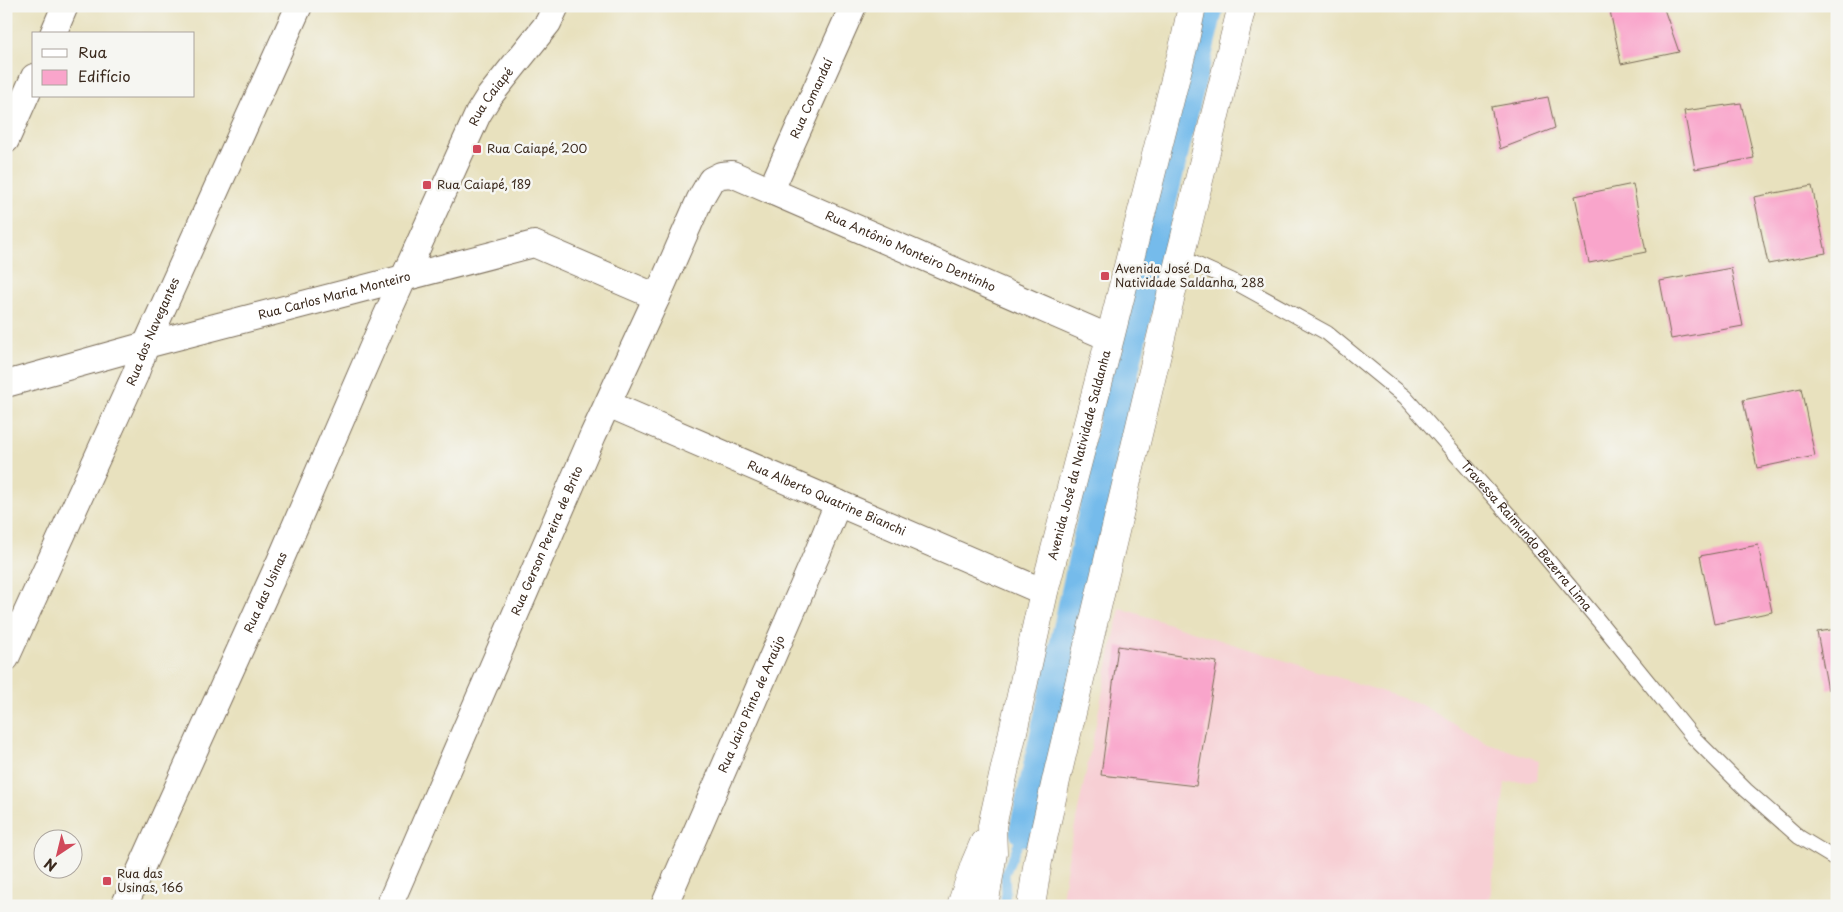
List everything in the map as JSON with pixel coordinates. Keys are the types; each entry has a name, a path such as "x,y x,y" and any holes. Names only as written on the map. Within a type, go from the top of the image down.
{"street":[{"path":"54,32 65,6"},
{"name":"Rua dos Navegantes","path":"6,658 123,402 146,344 299,6"},
{"name":"Rua Caiapé","path":"404,278 478,114 488,98 543,30 556,6"},
{"name":"Rua Comandaí","path":"771,190 852,6"},
{"name":"Avenida José da Natividade Saldanha","path":"984,906 993,853 992,826 1044,592 1110,338 1192,6"},
{"path":"1031,906 1046,823 1180,257 1242,6"},
{"path":"6,140 32,82"},
{"name":"Rua Antônio Monteiro Dentinho","path":"711,180 721,174 732,174 1110,338"},
{"name":"Rua Gerson Pereira de Brito","path":"389,906 592,435 608,404 700,199 711,180"},
{"name":"Rua Carlos Maria Monteiro","path":"6,384 146,344 534,244 657,296"},
{"name":"Rua das Usinas","path":"124,906 280,561 404,278"},
{"name":"Rua Alberto Quatrine Bianchi","path":"608,404 1044,592"},
{"name":"Rua Jairo Pinto de Araújo","path":"664,906 838,503"},
{"path":"961,906 975,864 992,826"}],"lane":[{"name":"Travessa Raimundo Bezerra Lima","path":"1180,257 1231,280 1327,333 1405,397 1532,541 1692,736 1746,790 1799,837 1837,860"}],"shaded area":[{"path":"1120,608 1418,703 1488,744 1539,760 1537,780 1505,783 1489,906 1061,906 1068,859"}],"building":[{"path":"1609,6 1663,6 1679,52 1621,64"},
{"path":"1548,97 1555,128 1500,149 1491,107"},
{"path":"1741,103 1754,158 1695,169 1684,111"},
{"path":"1633,184 1646,252 1589,263 1575,196"},
{"path":"1812,186 1826,253 1768,264 1754,197"},
{"path":"1731,268 1743,326 1671,339 1660,281"},
{"path":"1801,388 1815,456 1757,468 1743,400"},
{"path":"1758,545 1772,612 1714,624 1700,556"},
{"path":"1837,629 1837,688 1828,690 1817,632"},
{"path":"1118,646 1217,662 1196,786 1101,775"}],"waterway":[{"path":"1024,831 1155,229 1209,6"},
{"path":"1004,906 1006,892 1005,874 1024,831"}],"place":[{"name":"Rua Caiapé, 200","path":"477,149"},
{"name":"Rua Caiapé, 189","path":"427,185"},
{"name":"Avenida José Da Natividade Saldanha, 288","path":"1105,276"},
{"name":"Rua das Usinas, 166","path":"107,881"}]}
